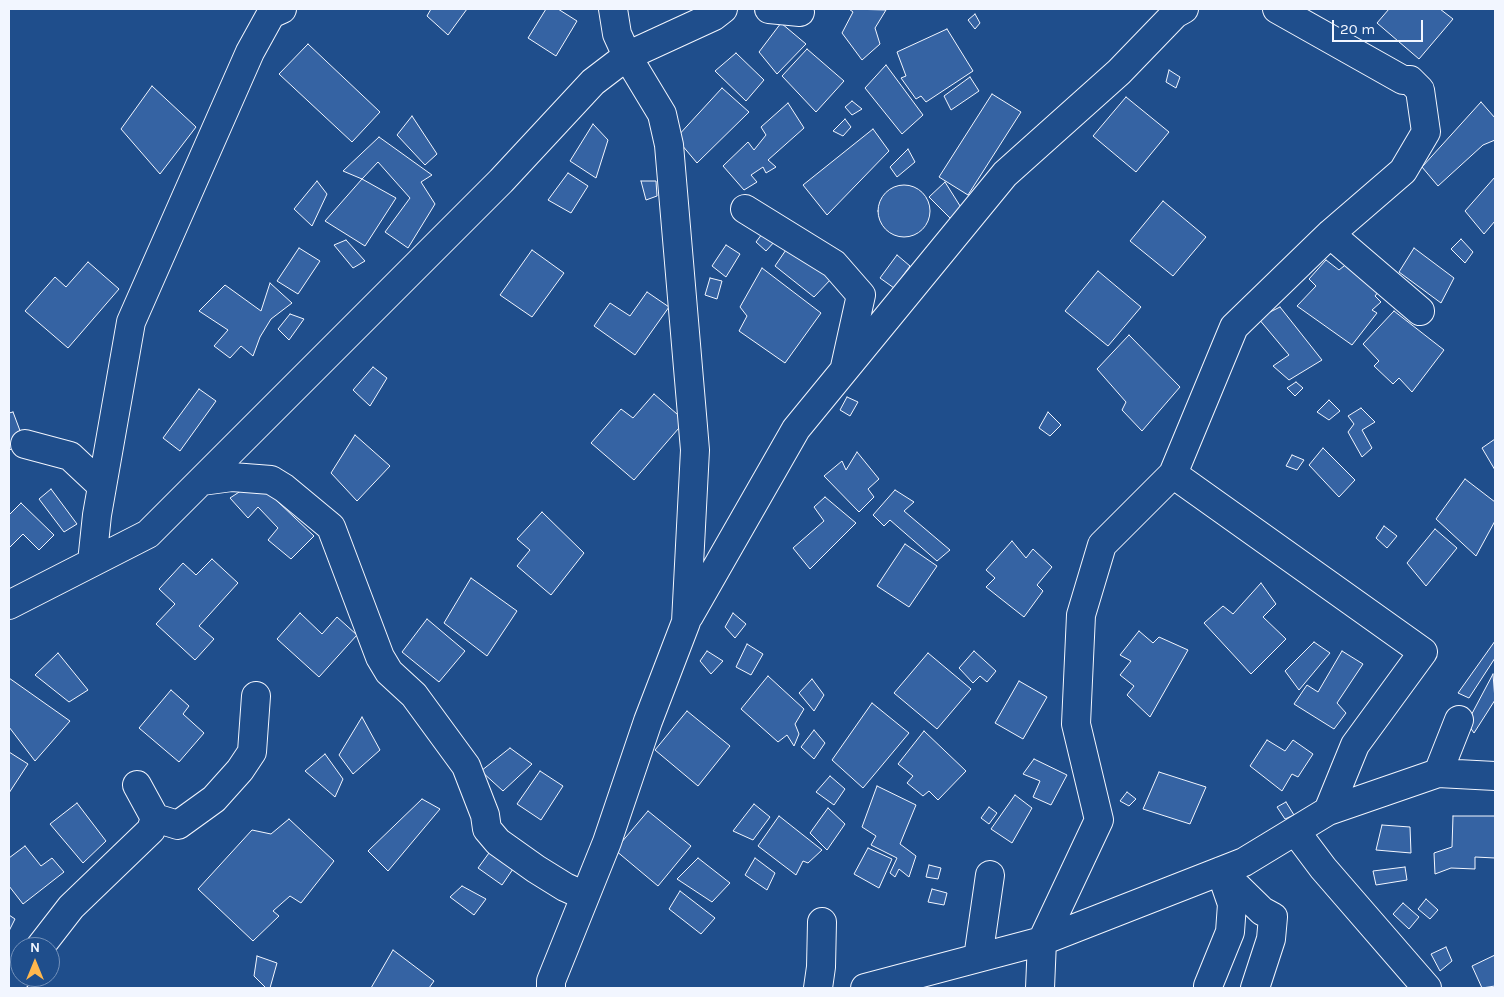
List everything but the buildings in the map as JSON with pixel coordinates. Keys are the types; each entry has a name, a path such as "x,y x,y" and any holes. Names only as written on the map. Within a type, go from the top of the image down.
{"street":[{"path":"92,562 102,486 131,322 250,52 271,14 282,9"},
{"path":"613,9 617,34 627,56 662,114 670,155 695,450 686,622"},
{"path":"9,605 148,534 502,181 593,82 627,56 714,16 723,9"},
{"path":"769,9 800,12"},
{"path":"551,988 551,981 585,896 686,622 796,429 1006,174 1119,72 1175,14 1184,9"},
{"path":"1040,988 1042,941 1099,820 1076,724 1081,615 1102,546 1173,474 1234,327 1330,234 1403,171 1426,132 1420,90 1410,80 1403,80 1277,9"},
{"path":"746,209 834,264 861,295 843,373"},
{"path":"1330,234 1420,311"},
{"path":"25,444 70,456 102,486"},
{"path":"1173,474 1423,652 1356,745 1328,811"},
{"path":"202,481 232,477 271,480 284,488 331,527 380,657 389,672 414,695 466,766 485,815 487,829 498,842 536,869 565,887 585,896"},
{"path":"155,818 178,825 214,799 240,770 252,752 256,696"},
{"path":"1438,773 1459,720"},
{"path":"865,988 1042,941 1244,862 1328,811 1438,773 1495,776"},
{"path":"48,937 71,907 152,830 155,818 137,785"},
{"path":"1296,832 1323,868 1419,984"},
{"path":"1208,986 1230,932 1232,904 1221,870"},
{"path":"1221,870 1262,911 1273,917 1270,939 1255,988"},
{"path":"978,958 990,875"},
{"path":"818,988 821,967 822,922"}]}
